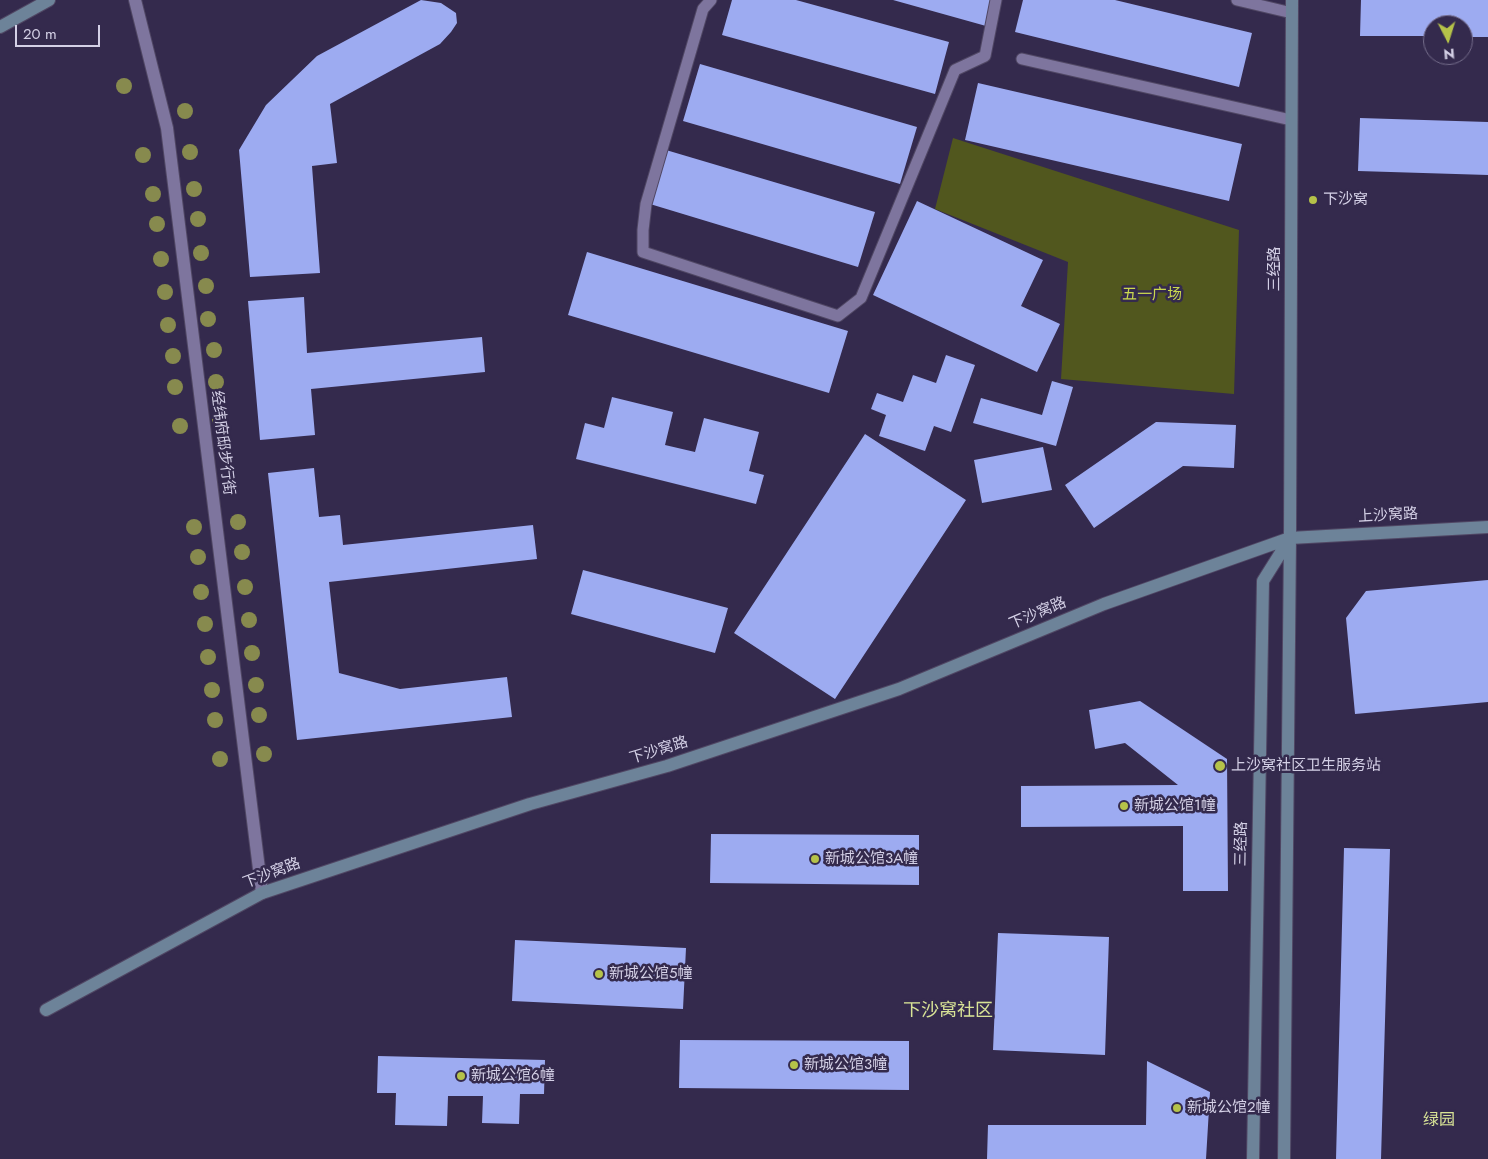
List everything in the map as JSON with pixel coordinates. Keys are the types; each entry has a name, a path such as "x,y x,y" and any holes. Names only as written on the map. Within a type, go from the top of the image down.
{"main road":[{"path":"0,27 49,0"},
{"name":"三经路","path":"1284,1159 1290,538 1292,0"},
{"name":"上沙窝路","path":"1290,538 1488,527"},
{"name":"下沙窝路","path":"46,1010 262,893 530,804 667,766 899,689 1104,604 1290,538"},
{"name":"三经路","path":"1253,1159 1262,581 1290,538"}],"street":[{"name":"经纬府邸步行街","path":"135,0 167,128 262,893"}],"lane":[{"path":"711,0 702,9 646,204 642,252 838,316 862,298 955,70 985,56 996,0"},
{"path":"1237,0 1292,13"},
{"path":"1022,59 1291,120"}],"green space":[{"name":"五一广场","path":"953,138 1239,230 1234,394 1061,379 1068,262 935,209"}],"building":[{"path":"421,0 441,3 456,13 457,23 451,32 440,44 330,104 337,163 312,166 320,273 250,277 239,150 266,105 317,56"},
{"path":"732,0 796,0 949,42 935,94 722,35"},
{"path":"893,0 994,0 986,26"},
{"path":"1023,0 1115,0 1252,33 1239,87 1015,32"},
{"path":"1361,0 1488,0 1488,37 1473,37 1473,15 1423,15 1423,36 1360,36"},
{"path":"700,64 917,127 900,184 683,121"},
{"path":"978,83 1242,144 1229,201 965,140"},
{"path":"1360,118 1488,122 1488,175 1358,171"},
{"path":"666,150 875,212 858,267 650,204"},
{"path":"917,201 1043,260 1021,306 1060,324 1037,372 873,295"},
{"path":"587,252 848,331 829,393 568,315"},
{"path":"304,297 307,353 482,337 485,372 311,389 315,435 260,440 248,301"},
{"path":"946,355 975,365 951,432 934,426 925,451 879,436 886,415 871,409 877,393 903,402 913,375 936,383"},
{"path":"1052,381 1073,387 1056,446 973,423 981,398 1042,415"},
{"path":"612,397 673,412 665,445 695,452 704,418 759,432 749,471 764,475 756,504 576,459 585,423 604,428"},
{"path":"1156,422 1236,425 1234,468 1183,466 1094,528 1065,485"},
{"path":"865,434 966,500 835,699 734,633"},
{"path":"1043,447 1052,490 982,503 974,460"},
{"path":"314,468 319,517 340,515 343,545 533,525 537,559 329,582 339,673 400,689 507,677 512,717 297,740 268,473"},
{"path":"583,570 728,608 715,653 571,614"},
{"path":"1488,580 1488,702 1355,714 1346,618 1366,591"},
{"name":"新城公馆1幢","path":"1140,701 1227,759 1228,891 1183,891 1183,826 1021,827 1021,786 1178,785 1125,743 1095,749 1089,710"},
{"name":"新城公馆3A幢","path":"711,834 919,835 919,885 710,883"},
{"path":"1344,848 1390,849 1381,1159 1336,1159"},
{"path":"998,933 1109,937 1105,1055 993,1050"},
{"name":"新城公馆5幢","path":"515,940 686,948 683,1009 512,1001"},
{"name":"新城公馆3幢","path":"680,1040 909,1041 909,1090 679,1088"},
{"name":"新城公馆6幢","path":"378,1056 545,1060 544,1094 520,1094 519,1124 482,1123 483,1096 448,1096 447,1126 395,1125 396,1093 377,1093"},
{"name":"新城公馆2幢","path":"1147,1061 1210,1092 1206,1159 987,1159 988,1125 1146,1125"}],"place":[{"name":"下沙窝","path":"1313,200"},
{"name":"上沙窝社区卫生服务站","path":"1220,766"},
{"name":"新城公馆1幢","path":"1124,806"},
{"name":"新城公馆3A幢","path":"815,859"},
{"name":"新城公馆5幢","path":"599,974"},
{"name":"新城公馆3幢","path":"794,1065"},
{"name":"新城公馆6幢","path":"461,1076"},
{"name":"新城公馆2幢","path":"1177,1108"}],"district":[{"name":"下沙窝社区","path":"948,1012"},
{"name":"绿园","path":"1439,1121"}]}
